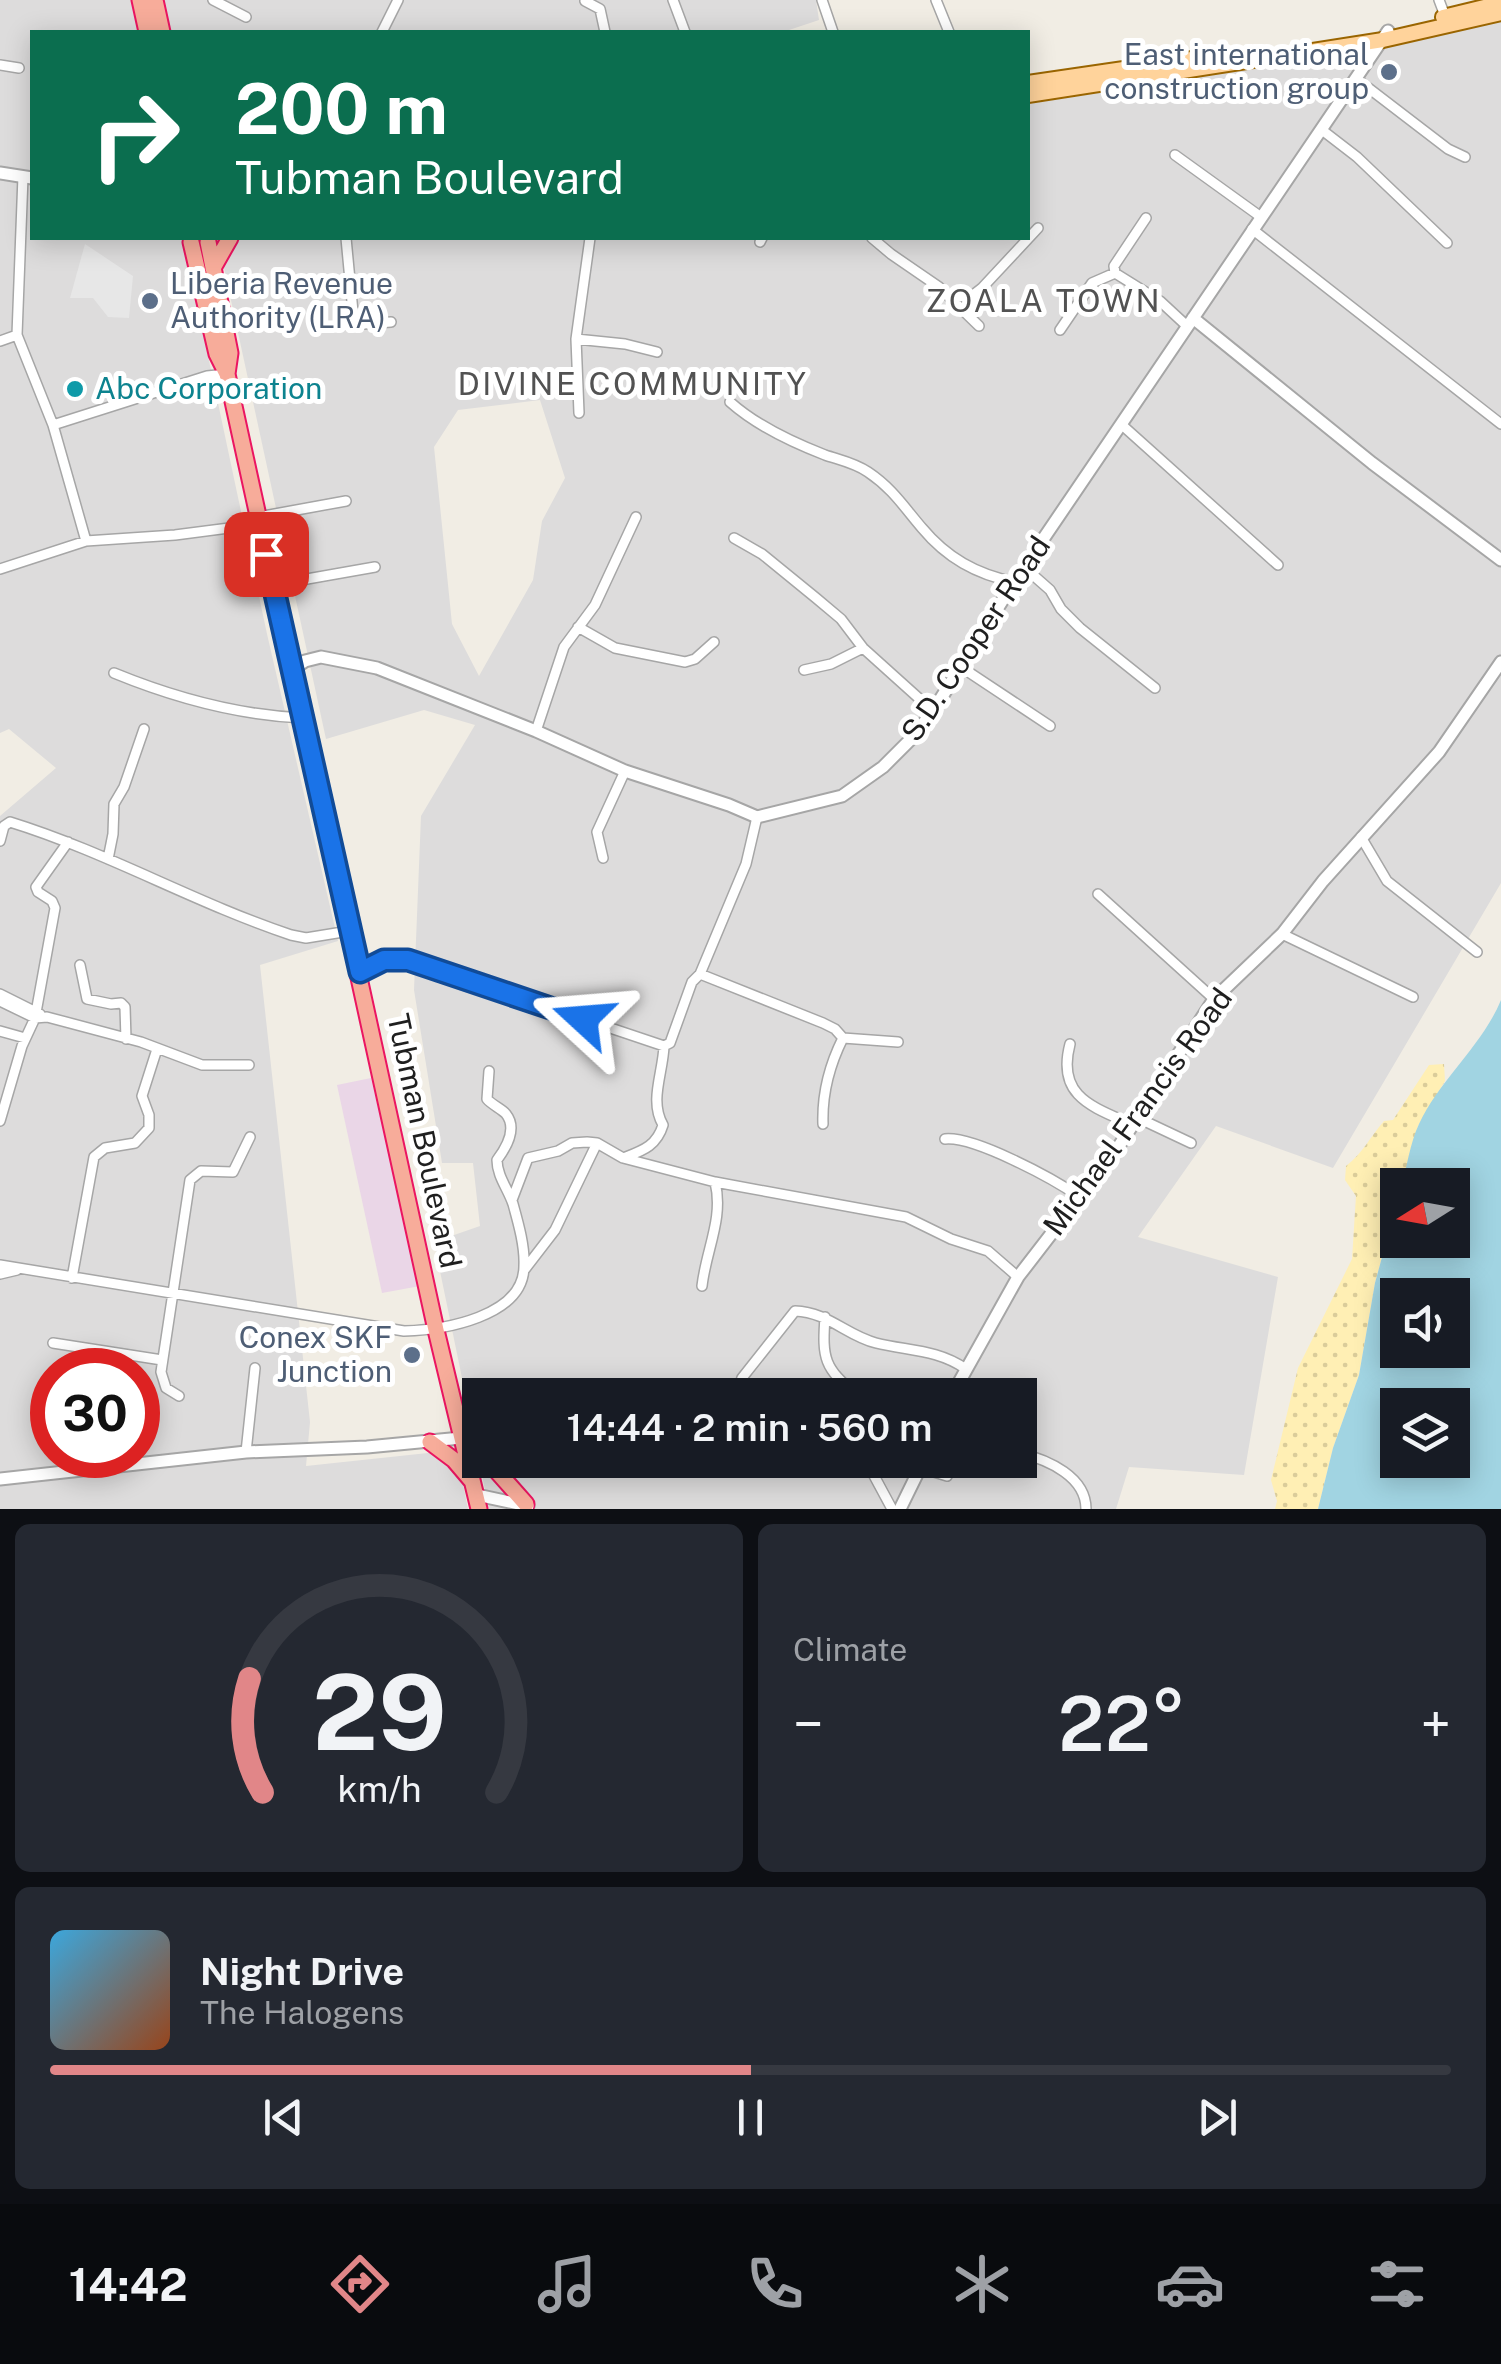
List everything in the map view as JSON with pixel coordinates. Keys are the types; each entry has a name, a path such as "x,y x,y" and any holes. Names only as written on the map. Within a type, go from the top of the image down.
{"highway":[{"path":"140,0 147,30"},
{"path":"155,0 162,30"},
{"path":"188,240 211,240"},
{"name":"Tubman Boulevard","path":"188,240 217,354 227,374 436,1330 477,1496"},
{"name":"Tubman Boulevard","path":"211,240 230,353 227,374"},
{"path":"213,268 229,240"},
{"path":"456,1414 462,1423"},
{"path":"430,1442 454,1460 477,1496"},
{"path":"502,1478 528,1507"}],"main road":[{"path":"1030,83 1386,36 1481,3 1501,3"},
{"path":"1030,95 1386,36 1501,13"}],"street":[{"path":"213,0 246,17"},
{"path":"383,30 398,0"},
{"path":"672,0 685,30"},
{"path":"822,0 833,30"},
{"path":"936,0 949,30"},
{"path":"1439,0 1445,16"},
{"path":"585,1 600,9 605,30"},
{"name":"S.D. Cooper Road","path":"757,817 842,796 883,767 912,738 1252,229 1386,36"},
{"path":"0,65 19,68"},
{"path":"1358,80 1465,158"},
{"path":"1322,130 1357,157 1448,243"},
{"path":"1175,155 1261,217"},
{"path":"0,172 28,177 17,335 52,425 86,541"},
{"path":"1114,273 1114,266 1146,218"},
{"path":"1030,237 1038,228"},
{"path":"1252,229 1501,424"},
{"path":"346,240 353,312 364,324 391,322"},
{"path":"579,413 576,338 590,240"},
{"path":"875,240 950,298 979,326"},
{"path":"950,298 973,294 982,288 1027,240"},
{"path":"1114,273 1190,322 1501,560"},
{"path":"1060,330 1092,282 1114,273"},
{"path":"0,341 17,335"},
{"path":"576,338 657,352"},
{"path":"52,425 207,376 227,374"},
{"path":"730,402 746,416 797,443 871,474 902,500 929,536 968,568 1014,582"},
{"path":"1122,426 1278,565"},
{"path":"0,569 86,541 175,535 346,501"},
{"path":"536,731 564,647 595,605 636,518"},
{"path":"734,538 762,554 816,598 841,620 863,648 933,711"},
{"path":"273,585 375,567"},
{"path":"1025,568 1050,590 1080,628 1155,688"},
{"path":"578,627 615,648 680,662 696,659 714,642"},
{"path":"804,670 831,664 863,648"},
{"path":"292,670 321,657 377,668 625,771 757,817 746,864 700,974 692,982 670,1043 664,1046 408,960 384,960 360,972"},
{"name":"Michael Francis Road","path":"961,1378 1018,1277 1136,1121 1214,1000 1282,934 1361,837 1439,752 1501,662"},
{"path":"960,667 1050,726"},
{"path":"114,673 221,708 263,717 303,718"},
{"path":"108,859 114,804 144,730"},
{"path":"602,858 597,832 625,771"},
{"path":"0,841 4,826 10,822 68,842 291,936 306,938 350,931"},
{"path":"1361,837 1387,881 1477,952"},
{"path":"0,1122 25,1038 40,1016 42,966 55,908 36,887 68,842"},
{"path":"1098,894 1214,1000"},
{"path":"1282,934 1413,997"},
{"path":"80,965 87,999 121,1002 125,1007 126,1040"},
{"path":"700,974 824,1022 843,1038 898,1042"},
{"path":"0,998 40,1016 141,1042 202,1065 250,1066"},
{"path":"0,1030 25,1038"},
{"path":"823,1124 822,1108 843,1038"},
{"path":"1070,1044 1064,1064 1068,1080 1085,1104 1191,1143"},
{"path":"623,1158 659,1138 663,1125 654,1107 663,1071 664,1046"},
{"path":"72,1278 94,1157 106,1148 134,1143 149,1128 142,1096 156,1050"},
{"path":"489,1071 487,1099 506,1114 510,1127 508,1146 497,1160 497,1168 512,1200 525,1269"},
{"path":"179,1396 166,1388 162,1360 190,1180 194,1173 233,1172 250,1138"},
{"path":"945,1139 962,1139 1078,1196"},
{"path":"512,1200 528,1158 558,1151 572,1143 597,1144 623,1158 715,1182 906,1217 951,1239 988,1251 1018,1277"},
{"path":"0,1265 404,1331 436,1330 506,1304 525,1269 554,1230 597,1144"},
{"path":"702,1286 720,1210 715,1182"},
{"path":"0,1274 20,1269"},
{"path":"742,1378 789,1314 803,1311 874,1342 920,1348 966,1368"},
{"path":"824,1317 824,1360 839,1378"},
{"path":"53,1343 162,1360"},
{"path":"246,1452 254,1368"},
{"path":"0,1479 246,1452 461,1438"},
{"path":"1037,1459 1075,1480 1086,1495 1086,1509"},
{"path":"876,1478 896,1509 914,1478"},
{"path":"477,1496 528,1507"}],"shaded area":[{"path":"0,0 133,0 140,30 30,30 30,240 183,240 267,634 338,941 260,965 310,1422 306,1466 456,1450 468,1509 0,1509 0,816 56,768 9,729 0,733"},
{"path":"162,0 816,0 819,20 789,30 169,30"},
{"path":"1501,20 1501,883 1333,1168 1216,1126 1138,1237 1278,1277 1244,1475 1129,1467 1116,1509 489,1509 483,1478 1037,1478 1037,1378 462,1378 434,1242 480,1226 473,1163 442,1163 414,990 421,816 475,725 424,710 326,739 221,254 235,240 1030,240 1030,104 1286,63","holes":["540,400 565,478 542,521 533,580 479,676 452,624 434,447 458,410"]},
{"path":"85,244 133,276 129,318 108,317 93,298 70,298"},
{"path":"371,1078 420,1286 382,1293 337,1085"}],"sand":[{"path":"1444,1064 1445,1081 1418,1126 1407,1168 1380,1168 1382,1258 1359,1375 1333,1448 1318,1509 1275,1509 1277,1501 1271,1480 1298,1368 1352,1259 1356,1196 1345,1180 1346,1166 1384,1121 1393,1120 1429,1065"}],"water":[{"path":"1501,1000 1501,1509 1318,1509 1333,1448 1359,1375 1382,1258 1470,1258 1470,1168 1406,1168 1413,1139 1428,1108 1483,1032"}],"place":[{"name":"East international construction group","path":"1389,72"},
{"name":"Liberia Revenue Authority (LRA)","path":"150,301"},
{"name":"Abc Corporation","path":"75,389"},
{"name":"Conex SKF Junction","path":"412,1355"}],"district":[{"name":"ZOALA TOWN","path":"1044,301"},
{"name":"DIVINE COMMUNITY","path":"633,384"}],"route":[{"path":"266,554 360,972 384,960 408,960 583,1019"}]}
